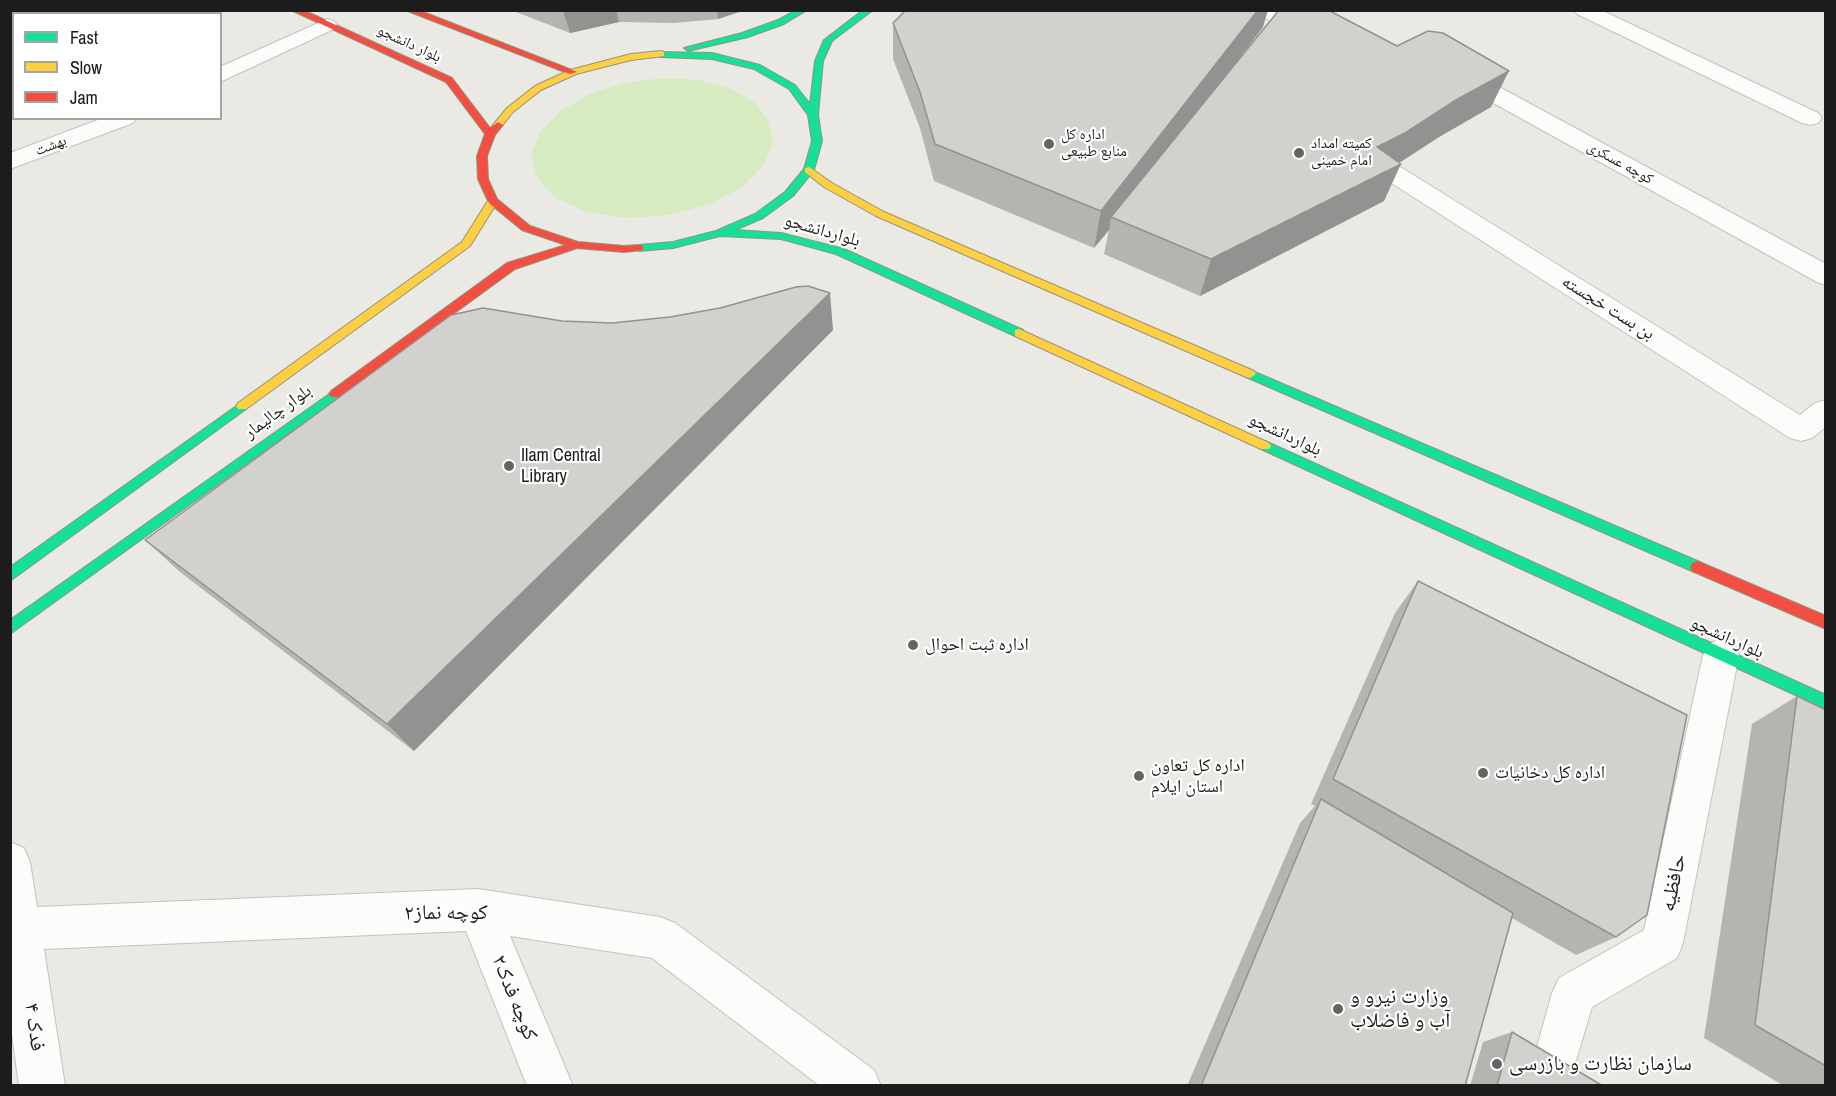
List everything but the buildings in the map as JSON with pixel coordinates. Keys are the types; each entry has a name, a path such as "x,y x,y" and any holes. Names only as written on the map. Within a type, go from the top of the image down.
{"main road":[{"name":"بلوار دانشجو","path":"295,10 449,80 490,134"},
{"name":"بلوار دانشجو","path":"408,10 573,72"},
{"path":"803,10 781,22 745,35 661,54 621,59 573,72 538,88 510,110 490,134 482,156 483,179 493,201 526,228 577,245 624,249 663,246 720,233 759,216 789,194 809,170 818,141 813,115 819,61 828,40 869,10"},
{"path":"661,54 712,56 757,68 792,87 813,115"},
{"name":"بلواردانشجو","path":"809,170 828,185 880,214 1826,623"},
{"name":"بلوار چالیمار","path":"10,575 466,244 493,201"},
{"name":"بلواردانشجو","path":"720,233 781,236 840,251 1826,702"},
{"name":"بلوار چالیمار","path":"10,628 511,266 577,245"}],"street":[{"path":"1263,10 1328,50"},
{"path":"1584,10 1810,118"},
{"path":"222,75 327,25"},
{"name":"کوچه عسکری","path":"1434,61 1826,276"},
{"name":"بهشت","path":"10,162 120,120"},
{"name":"بن بست خجسته","path":"1388,170 1814,437 1826,411"},
{"name":"حافظیه","path":"1555,1061 1574,993 1662,943 1721,655"},
{"name":"فدک ۴","path":"10,862 42,1086"},
{"name":"کوچه نماز۲","path":"20,929 478,910 660,938 858,1086"},
{"name":"کوچه فدک۲","path":"478,910 550,1086"}],"green space":[{"path":"662,78 699,80 730,88 754,102 769,121 773,143 763,166 742,187 710,204 670,215 627,218 587,212 556,198 537,178 531,155 540,132 560,111 590,94 625,83"}],"traffic: fast":[{"path":"688,48 745,35 781,22 803,10"},
{"path":"813,115 819,61 828,40 869,10"},
{"path":"639,248 673,245 720,233 759,216 789,194 809,170 817,141 813,115 792,87 757,67 712,56 661,54"},
{"path":"720,233 781,236 840,251 1019,333"},
{"path":"1250,374 1697,567"},
{"path":"10,628 335,394"},
{"path":"10,575 242,406"},
{"path":"1265,446 1826,702"}],"traffic: slow":[{"path":"498,125 510,110 538,88 573,72 631,57 661,54"},
{"path":"809,170 828,185 880,214 1250,374"},
{"path":"242,406 466,244 493,201"},
{"path":"1019,333 1265,446"}],"traffic: jam":[{"path":"295,10 449,80 490,134"},
{"path":"409,10 573,72"},
{"path":"498,125 490,134 482,156 483,179 493,201 526,228 577,245 639,248"},
{"path":"335,394 511,266 577,245"},
{"path":"1697,567 1826,623"}],"place":[{"name":"اداره کل منابع طبیعی","path":"1049,144"},
{"name":"کمیته امداد امام خمینی","path":"1299,153"},
{"name":"Ilam Central Library","path":"509,466"},
{"name":"اداره ثبت احوال","path":"913,645"},
{"name":"اداره کل دخانیات","path":"1483,773"},
{"name":"اداره کل تعاون استان ایلام","path":"1139,776"},
{"name":"وزارت نیرو و آب و فاضلاب","path":"1338,1009"},
{"name":"سازمان نظارت و بازرسی","path":"1497,1064"}]}
